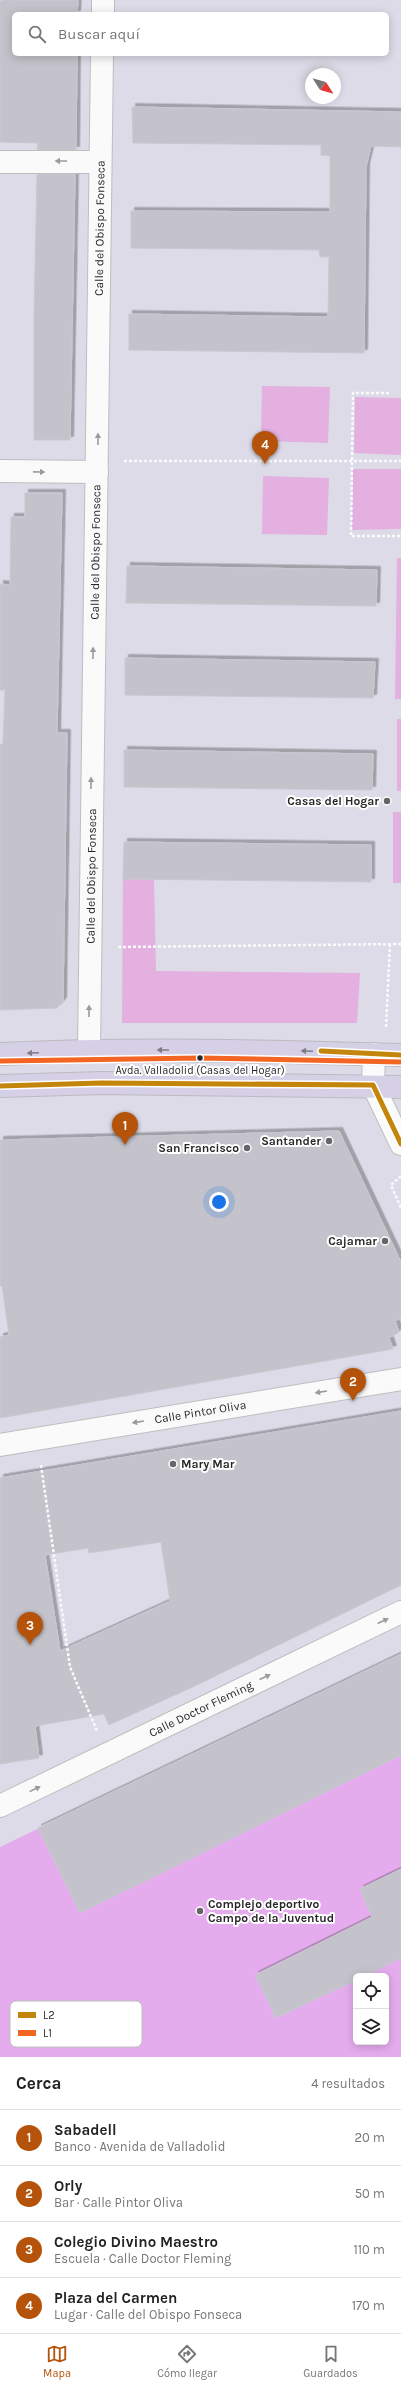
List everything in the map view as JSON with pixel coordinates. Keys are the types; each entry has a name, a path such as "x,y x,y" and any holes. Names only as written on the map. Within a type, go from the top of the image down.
{"main road":[{"path":"0,1054 88,1050 303,1051 387,1054"},
{"path":"0,1086 101,1084 373,1085 401,1087"}],"street":[{"path":"103,0 103,12"},
{"name":"Calle del Obispo Fonseca","path":"88,1050 102,56"},
{"path":"0,162 100,162"},
{"path":"0,471 97,466"},
{"path":"387,1054 373,1085 401,1144"},
{"name":"Calle Pintor Oliva","path":"0,1445 401,1379"},
{"name":"Calle Doctor Fleming","path":"0,1806 401,1612"}],"path":[{"path":"390,393 353,393 351,536 401,536"},
{"path":"97,466 401,461"},
{"path":"387,1054 390,944"},
{"path":"89,948 401,944"},
{"path":"401,1176 391,1185 401,1208"},
{"path":"36,1439 70,1667 108,1753"}],"shaded area":[{"path":"262,386 330,387 328,443 261,441"},
{"path":"355,397 401,398 401,455 354,453"},
{"path":"353,469 401,469 401,529 352,530"},
{"path":"263,476 329,478 327,535 262,534"},
{"path":"397,558 401,558 401,699 395,699"},
{"path":"397,719 401,719 401,791 397,791"},
{"path":"393,812 401,812 401,883 393,883"},
{"path":"123,879 154,879 156,971 360,973 357,1023 122,1023"},
{"name":"Complejo deportivo Campo de la Juventud","path":"401,1654 401,2057 0,2057 0,1847"}],"building":[{"path":"78,0 77,12 12,12 12,56 77,56 76,150 37,150 38,143 0,142 0,1"},
{"path":"132,107 401,112 401,147 371,146 366,167 364,353 129,350 129,314 328,317 329,257 320,257 319,250 131,248 131,211 330,212 330,156 321,155 321,145 133,143"},
{"path":"37,174 75,174 70,440 34,440 34,316"},
{"path":"25,493 62,493 57,733 67,733 63,1001 57,1008 0,1010 0,745 3,744 5,690 0,690 0,584 10,585 11,517 25,517"},
{"path":"127,566 377,570 376,606 126,603"},
{"path":"125,658 375,662 373,698 125,695"},
{"path":"124,750 373,754 372,790 124,787"},
{"path":"124,842 371,845 371,882 123,879"},
{"path":"339,1131 401,1262 401,1318 395,1321 399,1332 389,1338 393,1349 0,1418 0,1337 9,1335 2,1286 0,1286 0,1140"},
{"path":"401,1411 401,1585 197,1685 109,1725 104,1714 35,1726 39,1758 0,1764 0,1478","holes":["161,1542 170,1601 60,1651 45,1555 88,1548 89,1553"]},
{"path":"401,1654 401,1755 80,1913 38,1828"},
{"path":"401,1869 401,1958 370,1973 353,1973 353,1981 276,2018 255,1975 372,1917 360,1889"}],"transit line":[{"name":"L2","path":"321,1051 401,1055"},
{"name":"L1","path":"0,1061 200,1058 401,1062"},
{"name":"L2","path":"0,1086 101,1083 373,1085 401,1144"}],"place":[{"name":"Plaza del Carmen","path":"265,464"},
{"name":"Casas del Hogar","path":"387,801"},
{"name":"Avda. Valladolid (Casas del Hogar)","path":"200,1058"},
{"name":"Santander","path":"329,1141"},
{"name":"Sabadell","path":"125,1145"},
{"name":"San Francisco","path":"247,1148"},
{"name":"Cajamar","path":"385,1241"},
{"name":"Orly","path":"353,1401"},
{"name":"Mary Mar","path":"173,1464"},
{"name":"Colegio Divino Maestro","path":"30,1645"},
{"name":"Complejo deportivo Campo de la Juventud","path":"200,1911"}]}
